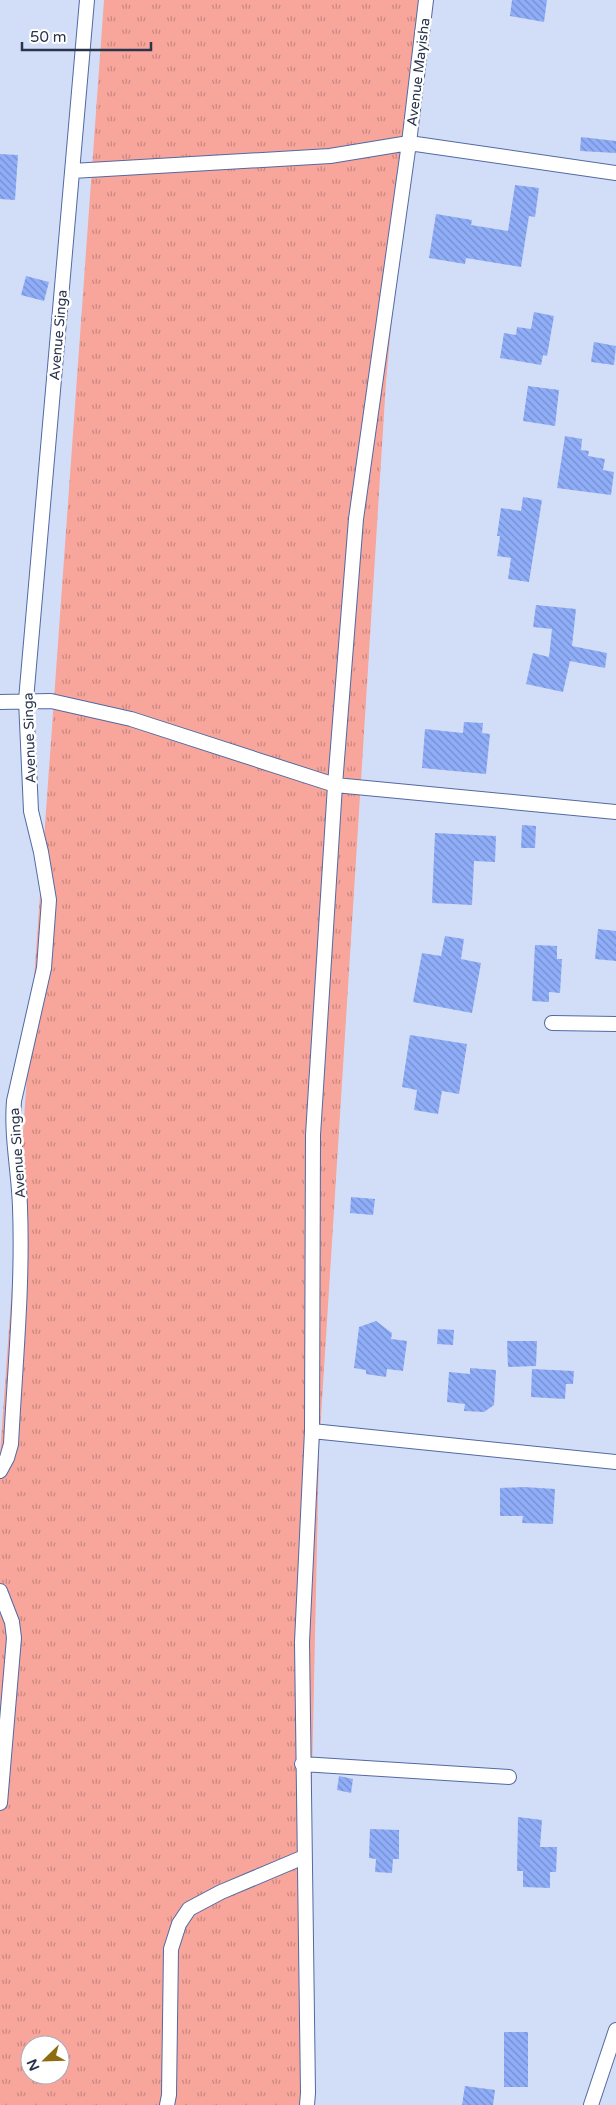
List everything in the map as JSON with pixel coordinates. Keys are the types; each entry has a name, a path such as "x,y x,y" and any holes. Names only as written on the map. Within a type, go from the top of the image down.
{"street":[{"name":"Avenue Singa","path":"0,1471 11,1444 20,1266 20,1208 12,1116 44,968 48,900 41,852 31,811 26,700 87,0"},
{"name":"Avenue Mayisha","path":"307,2105 302,1642 312,1431 313,1135 356,519 409,143 426,0"},
{"path":"72,170 330,156 409,143 616,173"},
{"path":"0,702 26,700 70,704 131,719 336,785 616,812"},
{"path":"552,1023 616,1024"},
{"path":"312,1431 616,1462"},
{"path":"0,1591 12,1622 14,1638 0,1803"},
{"path":"302,1764 509,1777"},
{"path":"166,2105 169,2095 170,1949 179,1924 189,1909 221,1892 304,1857"},
{"path":"591,2105 615,2036"}],"green space":[{"path":"104,0 421,0 386,382 319,1449 305,2105 0,2105 0,1454"}],"building":[{"path":"512,0 547,0 544,22 510,16"},
{"path":"581,137 616,141 616,153 580,151"},
{"path":"0,154 18,155 15,200 0,199"},
{"path":"515,185 539,188 535,217 529,216 521,267 466,258 465,264 429,258 436,214 472,220 471,225 508,231"},
{"path":"26,276 49,282 44,301 21,295"},
{"path":"534,312 554,316 547,356 543,355 541,365 500,358 504,333 516,335 517,327 531,329"},
{"path":"594,342 616,346 614,365 591,362"},
{"path":"528,386 559,390 555,426 523,421"},
{"path":"565,436 582,439 581,450 589,451 588,456 605,459 603,470 614,472 611,495 557,488"},
{"path":"523,497 542,500 529,582 508,579 511,558 497,556 500,536 497,536 501,508 521,511"},
{"path":"536,605 576,609 572,646 607,653 605,668 570,661 563,692 526,684 533,653 549,657 552,629 533,627"},
{"path":"464,722 483,723 482,733 490,734 486,774 422,768 425,729 463,733"},
{"path":"522,825 536,826 535,848 521,848"},
{"path":"435,833 496,836 495,862 474,861 472,905 432,903"},
{"path":"598,929 616,931 616,961 595,959"},
{"path":"445,936 464,939 461,959 481,963 472,1013 413,1002 422,953 441,956"},
{"path":"535,945 557,946 557,959 562,959 560,993 549,992 549,1002 532,1001"},
{"path":"410,1035 467,1044 459,1094 442,1091 438,1114 414,1110 417,1090 402,1087"},
{"path":"351,1197 375,1199 373,1215 350,1213"},
{"path":"376,1321 392,1333 391,1339 407,1341 403,1371 387,1369 386,1377 366,1374 366,1370 354,1368 359,1327"},
{"path":"438,1329 454,1330 453,1345 437,1344"},
{"path":"507,1341 537,1341 536,1366 508,1367"},
{"path":"470,1368 496,1370 494,1405 484,1412 464,1411 465,1404 447,1402 449,1372 470,1374"},
{"path":"532,1369 574,1371 573,1384 566,1384 565,1399 531,1397"},
{"path":"500,1488 555,1489 553,1524 522,1523 523,1516 500,1516"},
{"path":"339,1776 353,1779 351,1793 337,1790"},
{"path":"518,1817 542,1820 540,1847 557,1847 556,1872 550,1872 550,1888 523,1887 523,1871 517,1871"},
{"path":"370,1829 399,1830 399,1859 393,1859 392,1873 375,1872 376,1859 369,1858"},
{"path":"504,2032 528,2032 528,2087 504,2087"},
{"path":"465,2086 495,2090 493,2105 462,2105"}]}
